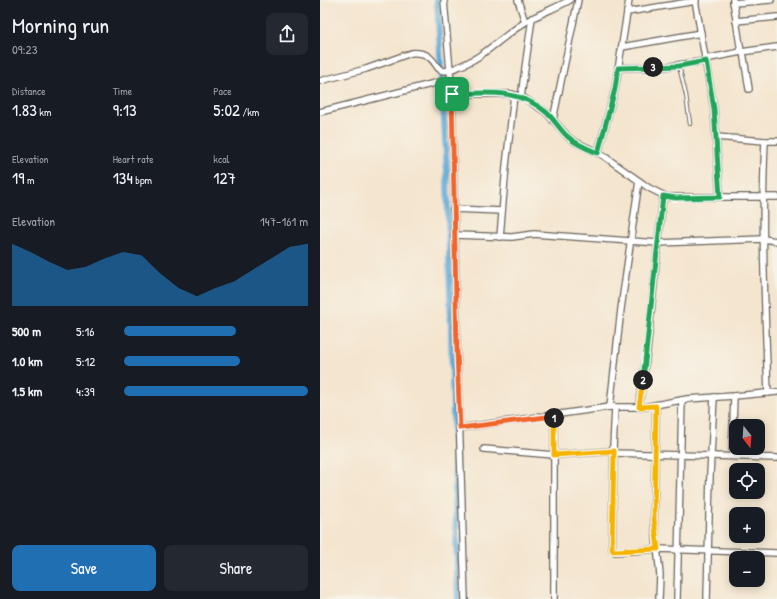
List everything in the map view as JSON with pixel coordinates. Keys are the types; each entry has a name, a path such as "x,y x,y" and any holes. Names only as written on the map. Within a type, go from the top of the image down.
{"street":[{"path":"444,0 452,94 453,209 465,599"},
{"path":"518,0 525,22"},
{"path":"320,81 366,69 411,53 418,53 431,57 441,70 445,71 469,63 525,22 570,0"},
{"path":"553,120 578,0"},
{"path":"598,153 615,89 629,0"},
{"path":"749,89 733,2 771,0"},
{"path":"627,12 696,1 714,109 720,197"},
{"path":"736,21 777,17"},
{"path":"521,97 532,18"},
{"path":"622,46 701,33"},
{"path":"618,68 679,66 742,52 777,48"},
{"path":"320,112 451,79"},
{"path":"452,94 488,93 521,97 542,109 571,140 598,153 663,196 676,198 777,197"},
{"path":"500,236 514,95"},
{"path":"716,137 765,142 777,141"},
{"path":"765,142 762,197 768,393"},
{"path":"639,181 621,309 612,407 614,451 612,549 615,552 658,549 777,553"},
{"path":"639,407 663,196"},
{"path":"453,209 502,211"},
{"path":"454,235 519,237 534,234 658,243 763,239 777,241"},
{"path":"460,428 612,407 656,406 682,400 777,392"},
{"path":"732,456 734,396"},
{"path":"707,599 714,397"},
{"path":"677,599 682,400"},
{"path":"656,406 654,519 660,575 659,599"},
{"path":"554,416 554,599"},
{"path":"484,449 554,455 614,451 618,453 777,458"}],"lane":[{"path":"679,66 686,95 690,124"}],"waterway":[{"path":"437,0 447,171 458,599"}],"route":[{"path":"706,61 714,109 720,197 676,198 663,196 639,407 656,406 654,519 658,549 615,552 612,549 614,451 554,455 554,416 460,428 453,194 452,94 512,94 524,98 546,113 568,137 585,148 598,153 615,89 618,68 679,66 706,61"}]}
